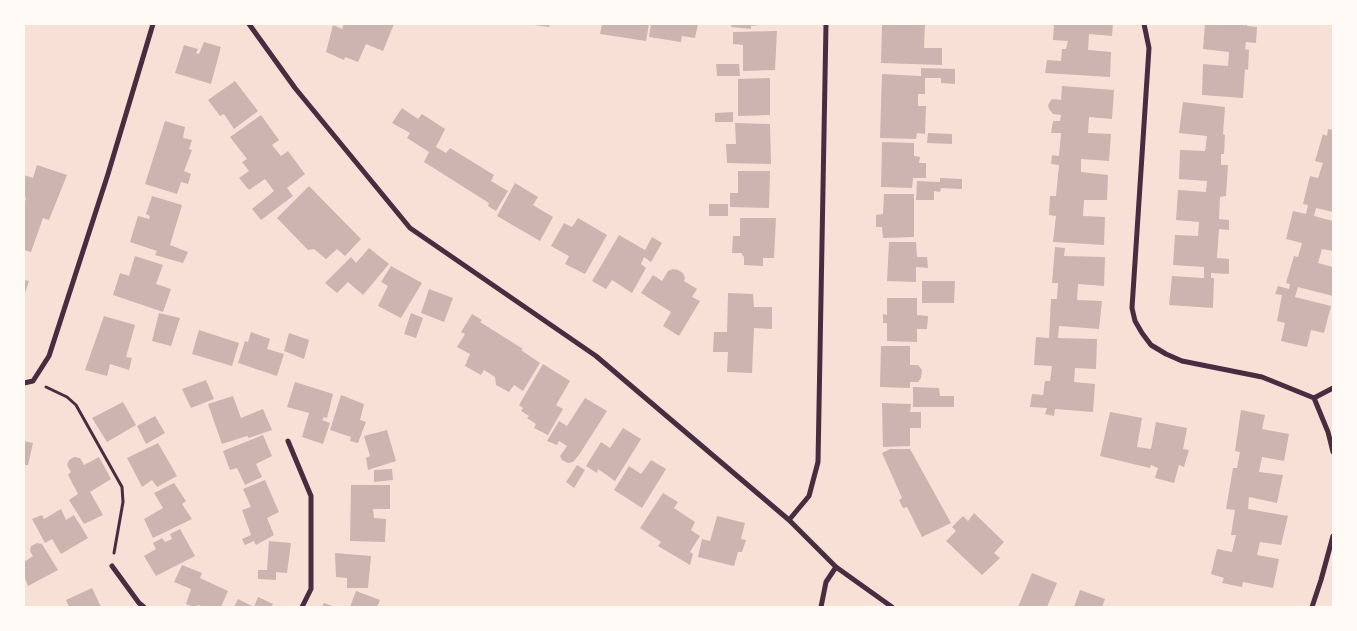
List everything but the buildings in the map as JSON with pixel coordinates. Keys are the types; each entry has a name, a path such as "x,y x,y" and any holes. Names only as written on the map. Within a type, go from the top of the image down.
{"street":[{"path":"24,383 33,381 49,356 108,174 153,24"},
{"path":"249,24 296,88 410,228 596,356 789,520 836,567 892,607"},
{"path":"789,520 809,496 818,462 826,24"},
{"path":"1144,24 1149,48 1132,308 1135,321 1151,345 1174,358 1262,377 1314,398 1328,432 1333,452"},
{"path":"1314,398 1333,388"},
{"path":"288,441 310,496 311,589 302,607"},
{"path":"1312,607 1333,536"},
{"path":"112,566 144,607"},
{"path":"821,607 826,582 836,567"}],"path":[{"path":"33,381 67,397 76,405 122,487 124,502 112,566"}]}
